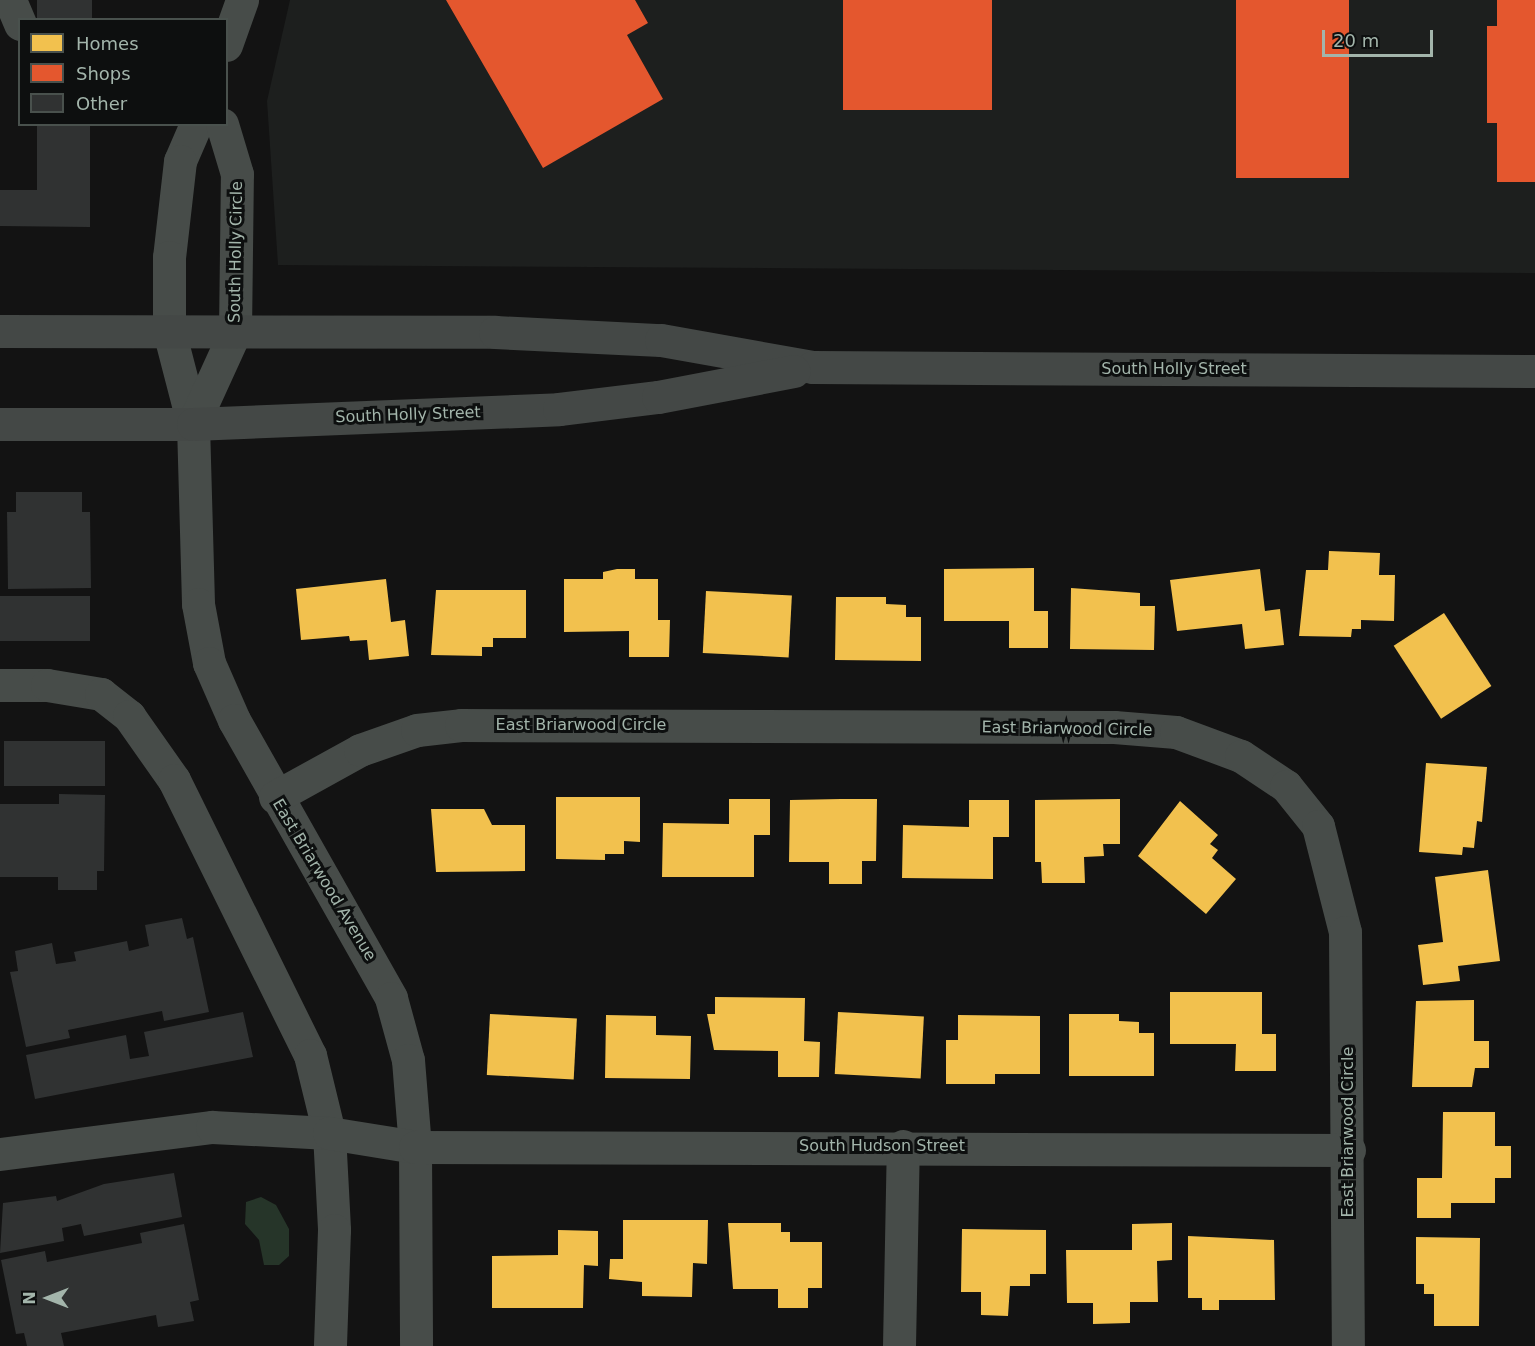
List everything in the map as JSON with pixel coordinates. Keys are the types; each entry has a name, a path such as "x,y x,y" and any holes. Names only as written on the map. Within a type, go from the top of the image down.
{"main road":[{"name":"South Holly Street","path":"0,331 495,332 661,340 813,367 1535,371"},
{"name":"South Holly Street","path":"0,424 193,424 560,409 658,397 813,367"}],"street":[{"path":"10,0 18,19"},
{"path":"228,39 242,0"},
{"path":"193,424 169,332 180,161 195,126"},
{"name":"South Holly Circle","path":"193,424 235,332 237,174 223,126"},
{"name":"East Briarwood Avenue","path":"193,424 196,582 209,663 275,797 367,948 391,998 408,1060 415,1147 416,1346"},
{"path":"0,686 47,685 101,694 129,716 174,780 310,1055 329,1133 334,1230 330,1346"},
{"name":"East Briarwood Circle","path":"275,797 360,750 417,730 462,725 1176,732 1241,756 1286,786 1318,826 1346,932 1349,1150 1348,1346"},
{"name":"South Hudson Street","path":"0,1154 212,1126 329,1133 415,1147 903,1146 1349,1150"},
{"path":"899,1346 903,1146"}],"shaded area":[{"path":"290,0 1535,0 1535,273 278,265 267,101"},
{"path":"261,1197 276,1205 289,1229 289,1256 279,1265 264,1265 259,1240 245,1224 246,1202"}],"building: Homes":[{"path":"1329,551 1380,553 1379,575 1395,575 1394,621 1361,620 1361,629 1352,629 1351,637 1299,636 1306,570 1328,570"},
{"path":"1034,568 1034,611 1048,611 1048,648 1009,648 1009,621 944,621 944,569"},
{"path":"635,569 635,579 658,579 658,620 670,620 669,657 629,657 629,631 564,632 564,579 603,579 603,572"},
{"path":"1260,569 1265,611 1280,609 1284,645 1245,649 1242,624 1177,631 1170,580"},
{"path":"386,579 391,622 405,620 409,656 369,660 367,640 350,641 349,636 301,640 296,589"},
{"path":"1071,588 1140,593 1140,606 1155,606 1154,650 1070,649"},
{"path":"436,590 526,590 526,638 493,638 493,647 482,647 482,656 431,655"},
{"path":"706,591 792,596 789,657 703,653"},
{"path":"836,597 886,597 886,604 906,605 906,617 921,617 921,661 835,660"},
{"path":"1444,613 1491,686 1441,719 1394,646"},
{"path":"1426,763 1487,767 1482,822 1477,821 1474,848 1463,847 1462,855 1419,852"},
{"path":"556,797 640,797 640,842 624,841 624,854 605,854 605,860 556,859"},
{"path":"729,799 770,799 770,835 754,835 754,877 662,877 663,823 729,824"},
{"path":"877,799 876,861 862,861 862,884 829,884 829,862 789,862 790,800"},
{"path":"1120,799 1120,844 1103,844 1104,856 1084,857 1085,883 1042,883 1041,862 1035,862 1035,800"},
{"path":"969,800 1009,800 1009,837 993,837 993,879 902,878 903,825 969,827"},
{"path":"1180,801 1218,835 1210,844 1218,850 1212,858 1236,879 1206,914 1138,856"},
{"path":"431,809 484,809 492,825 525,825 525,871 436,872"},
{"path":"1488,870 1500,961 1458,966 1460,981 1423,985 1418,945 1443,942 1435,877"},
{"path":"1170,992 1262,992 1262,1034 1276,1034 1276,1071 1235,1071 1236,1044 1170,1044"},
{"path":"715,997 805,998 804,1041 820,1042 819,1077 778,1077 778,1051 714,1050 707,1014 715,1014"},
{"path":"1474,1000 1474,1041 1489,1041 1489,1068 1475,1068 1472,1087 1412,1087 1416,1001"},
{"path":"838,1012 924,1017 921,1078 835,1074"},
{"path":"490,1014 577,1019 574,1079 487,1075"},
{"path":"1069,1014 1119,1014 1119,1021 1139,1022 1139,1033 1154,1033 1154,1076 1069,1076"},
{"path":"606,1015 656,1016 656,1035 691,1036 690,1079 605,1078"},
{"path":"958,1015 1040,1016 1040,1074 995,1074 995,1084 946,1084 946,1040 958,1040"},
{"path":"1443,1112 1495,1112 1495,1146 1511,1146 1511,1178 1495,1178 1495,1203 1451,1203 1451,1218 1417,1218 1417,1178 1442,1178"},
{"path":"623,1220 708,1220 707,1264 693,1263 692,1297 642,1296 642,1282 609,1279 610,1259 623,1259"},
{"path":"728,1223 781,1223 781,1232 790,1232 790,1242 822,1242 822,1288 808,1288 808,1308 778,1308 778,1289 733,1289"},
{"path":"1172,1223 1172,1260 1157,1261 1158,1302 1130,1302 1130,1323 1093,1324 1093,1303 1067,1303 1066,1250 1132,1250 1132,1224"},
{"path":"962,1229 1046,1230 1046,1274 1030,1274 1030,1286 1010,1286 1008,1316 981,1315 981,1292 961,1292"},
{"path":"558,1230 598,1231 598,1266 584,1265 583,1308 492,1308 492,1256 558,1255"},
{"path":"1188,1236 1274,1240 1275,1300 1219,1300 1219,1310 1202,1310 1202,1298 1188,1298"},
{"path":"1416,1237 1480,1238 1479,1326 1434,1326 1434,1294 1424,1294 1424,1284 1416,1284"}],"building: Shops":[{"path":"446,0 635,0 648,23 627,35 663,99 543,168"},
{"path":"843,0 992,0 992,110 843,110"},
{"path":"1236,0 1349,0 1349,178 1236,178"},
{"path":"1497,0 1535,0 1535,182 1497,182 1497,123 1487,123 1487,26 1497,26"}],"building: Other":[{"path":"37,0 92,0 92,18 37,18"},
{"path":"37,126 90,126 90,227 0,226 0,190 37,190"},
{"path":"16,492 82,492 82,512 90,512 91,588 8,589 7,512 16,512"},
{"path":"0,596 90,596 90,641 0,641"},
{"path":"4,741 105,741 105,786 4,786"},
{"path":"59,794 105,795 104,871 97,871 97,890 58,890 58,877 0,877 0,804 59,804"},
{"path":"182,918 187,939 193,937 209,1012 164,1021 162,1011 68,1030 70,1038 26,1047 10,972 18,971 15,951 52,943 56,964 76,961 74,952 127,941 129,951 149,946 145,925"},
{"path":"243,1012 253,1057 35,1099 26,1055 126,1035 130,1059 149,1056 144,1032"},
{"path":"174,1173 182,1217 84,1236 81,1224 62,1228 64,1241 0,1253 3,1203 56,1196 57,1201 104,1184"},
{"path":"184,1224 199,1300 190,1302 194,1321 158,1327 156,1315 61,1333 64,1346 27,1346 24,1333 16,1334 1,1260 45,1251 47,1262 142,1243 140,1233"}]}
